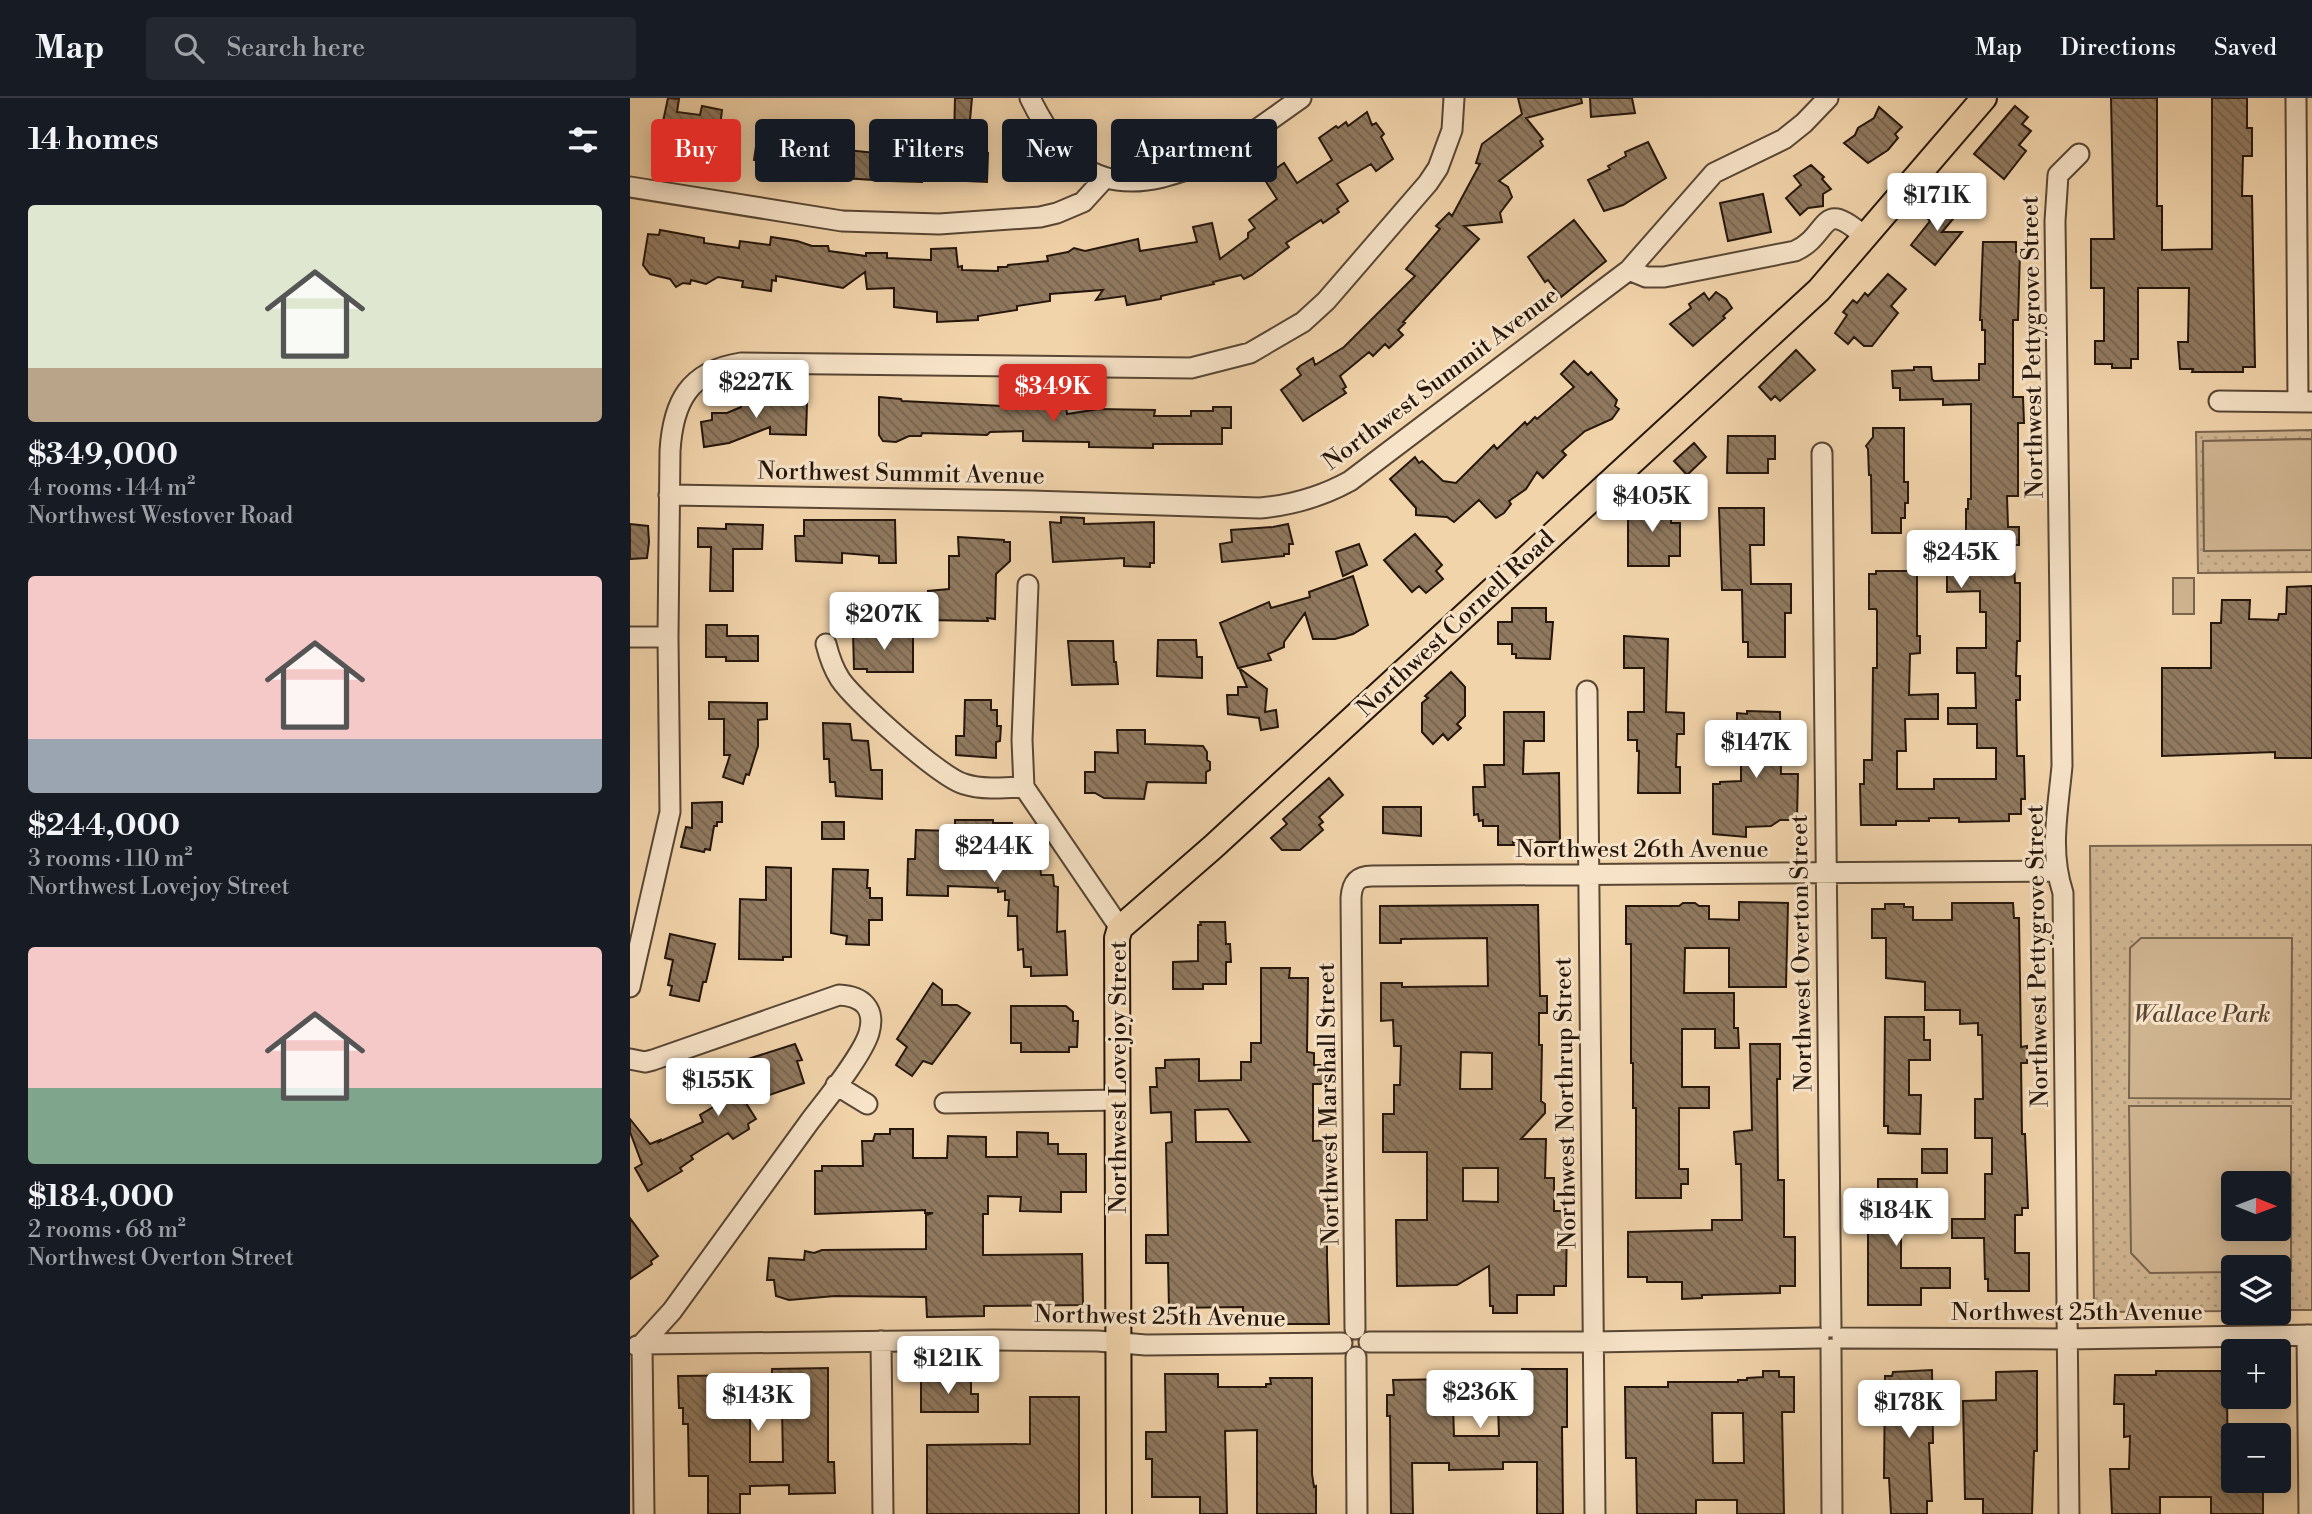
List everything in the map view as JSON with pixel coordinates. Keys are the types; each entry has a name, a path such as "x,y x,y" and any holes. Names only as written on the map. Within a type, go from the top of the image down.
{"main road":[{"name":"Northwest Cornell Road","path":"1120,928 1213,847 1819,290 1984,98"},
{"name":"Northwest Lovejoy Street","path":"1119,1514 1119,1100 1116,953 1120,928"}],"street":[{"path":"1031,98 1044,127 1056,143 1084,168 1104,179 1144,181 1184,172 1209,160 1301,98"},
{"path":"630,986 670,812 668,637 671,429 680,401 698,380 711,370 741,363 1191,368 1250,353 1303,322 1326,301 1428,183 1438,168 1449,140 1454,98"},
{"name":"Northwest Summit Avenue","path":"669,495 1260,508 1283,506 1320,497 1350,481 1629,270 1714,173 1784,139 1828,98"},
{"path":"2219,401 2305,402 2296,98"},
{"name":"Northwest Pettygrove Street","path":"2069,1514 2063,893 2056,871 2062,713 2055,221 2058,175 2079,153"},
{"path":"630,187 842,220 939,224 1057,214 1083,202 1104,179"},
{"path":"1629,270 1646,277 1664,277 1795,251 1808,243 1824,224 1832,219 1847,221 1865,237"},
{"name":"Northwest Overton Street","path":"1822,453 1832,1514"},
{"path":"826,644 839,678 853,696 950,779 977,786 1024,787 1022,740 1028,585"},
{"path":"630,637 668,637"},
{"name":"Northwest Northrup Street","path":"1587,691 1594,1514"},
{"name":"Northwest Lovejoy Street","path":"1024,787 1120,928"},
{"name":"Northwest 26th Avenue","path":"1356,880 1364,876 2056,871"},
{"name":"Northwest Marshall Street","path":"1356,880 1351,898 1357,1514"},
{"path":"630,1059 645,1062 653,1060 830,997 858,998 864,1003 870,1018 870,1030 865,1042 836,1086 672,1311 636,1347 643,1514"},
{"path":"836,1086 867,1104"},
{"path":"945,1103 1119,1100"},
{"path":"2309,1514 2310,1335"},
{"name":"Northwest 25th Avenue","path":"636,1347 881,1341 1118,1342 1146,1345 2310,1335"},
{"path":"881,1341 883,1514"}],"green space":[{"path":"2312,430 2312,439 2203,441 2204,550 2312,550 2312,572 2198,573 2196,432"},
{"path":"2312,439 2312,550 2204,551 2203,441"},
{"path":"2173,578 2194,578 2194,614 2173,614"},
{"name":"Wallace Park","path":"2312,845 2312,1310 2291,1310 2291,1255 2221,1255 2221,1311 2094,1312 2090,846"},
{"path":"2141,938 2292,938 2291,1099 2129,1098 2130,948"},
{"path":"2129,1106 2291,1106 2291,1171 2221,1171 2221,1241 2291,1241 2291,1255 2221,1255 2221,1272 2150,1273 2131,1253"}],"building":[{"path":"668,98 679,99 677,112 700,115 702,106 722,110 721,119 664,119"},
{"path":"955,98 972,98 970,119 955,119"},
{"path":"1518,98 1581,98 1582,103 1526,118 1543,139 1540,141 1543,146 1499,181 1508,187 1512,197 1500,213 1502,222 1464,226 1479,239 1403,322 1405,323 1398,330 1403,335 1389,348 1385,344 1373,356 1369,352 1340,376 1346,393 1303,421 1281,390 1301,375 1297,369 1300,366 1313,358 1315,365 1344,347 1415,276 1406,269 1440,229 1436,226 1449,213 1452,216 1480,164 1476,163 1482,144 1522,114"},
{"path":"1590,98 1632,98 1635,113 1591,117"},
{"path":"2111,98 2157,98 2157,206 2162,206 2162,250 2212,249 2212,98 2247,98 2247,128 2252,128 2252,156 2243,156 2242,196 2252,196 2255,367 2243,367 2243,372 2192,372 2193,369 2180,369 2178,342 2188,342 2189,288 2138,288 2138,359 2131,359 2131,368 2095,364 2095,341 2104,341 2104,288 2091,288 2091,239 2114,239"},
{"path":"2015,106 2028,117 2022,124 2031,131 2019,145 2026,151 2004,179 1974,154"},
{"path":"1879,107 1902,127 1895,134 1898,138 1888,150 1868,163 1844,143 1855,135 1858,128 1874,118"},
{"path":"1367,112 1372,125 1376,123 1384,134 1381,137 1393,159 1376,171 1371,164 1337,184 1348,201 1337,209 1339,212 1323,223 1321,220 1286,243 1289,247 1244,279 1241,275 1161,296 1161,299 1127,305 1125,296 1096,300 1103,290 1050,294 1050,301 978,316 978,320 937,322 937,312 894,307 894,288 867,289 865,272 843,288 776,276 776,281 772,280 771,291 742,287 743,281 718,277 706,284 691,280 690,284 683,283 676,287 670,279 650,274 643,265 648,234 659,235 660,230 704,238 704,243 739,248 740,241 770,245 771,237 812,246 828,246 829,251 866,256 866,253 887,253 887,258 931,260 931,249 956,248 958,267 962,266 962,270 998,271 998,267 1008,265 1048,261 1047,256 1068,252 1074,248 1085,251 1138,239 1140,251 1197,242 1193,227 1212,223 1220,259 1248,238 1248,233 1255,228 1249,220 1277,199 1266,182 1277,182 1277,168 1284,163 1297,183 1332,160 1319,138 1336,126 1338,128 1346,122 1348,126"},
{"path":"1648,142 1666,178 1623,205 1604,211 1588,180 1610,169 1608,166 1626,156 1625,152"},
{"path":"855,151 869,152 869,180 855,179"},
{"path":"1811,165 1824,177 1822,179 1831,189 1823,194 1823,206 1808,208 1800,215 1786,198 1801,185 1794,176"},
{"path":"1763,194 1771,232 1728,241 1720,203"},
{"path":"1940,199 1958,213 1942,232 1962,232 1935,265 1911,245 1930,221 1926,217"},
{"path":"1574,220 1606,261 1561,297 1548,280 1545,282 1528,257"},
{"path":"1983,242 2016,242 2016,252 2020,252 2018,320 2013,320 2013,397 2023,397 2024,423 2018,423 2018,496 2007,496 2008,527 2019,527 2019,545 2015,545 2014,562 2015,583 2020,583 2020,641 2017,641 2016,676 2020,676 2020,700 2016,700 2017,756 2024,756 2025,799 2021,799 2021,814 2009,814 2009,821 1959,822 1959,818 1929,818 1929,821 1896,821 1896,825 1861,825 1860,784 1864,784 1864,760 1872,760 1877,611 1869,609 1869,574 1876,574 1876,571 1917,571 1917,636 1920,636 1920,653 1910,654 1909,695 1938,694 1938,719 1905,719 1906,751 1897,751 1897,789 1934,789 1934,779 1996,779 1996,748 1977,748 1977,724 1948,724 1948,708 1976,708 1975,673 1957,673 1957,648 1986,648 1986,612 1980,612 1980,591 1947,592 1947,572 1966,571 1966,509 1968,499 1971,499 1971,404 1943,405 1943,399 1900,400 1900,388 1893,388 1892,371 1931,367 1934,381 1979,380 1979,364 1985,364 1985,330 1982,330 1980,320"},
{"path":"1888,274 1906,289 1891,306 1898,313 1872,346 1864,346 1854,337 1848,344 1835,333 1847,315 1843,312 1853,300 1857,303 1865,293 1868,296"},
{"path":"1716,292 1726,299 1732,308 1723,316 1725,318 1693,346 1670,324 1691,308 1689,304 1704,293 1709,300"},
{"path":"1796,350 1815,370 1780,401 1775,396 1771,400 1759,387"},
{"path":"1574,361 1588,375 1591,372 1617,400 1615,406 1619,409 1612,419 1585,431 1562,451 1566,455 1543,478 1537,472 1526,489 1509,501 1511,504 1496,518 1479,500 1454,522 1447,517 1416,515 1416,508 1390,479 1415,457 1443,481 1456,483 1494,445 1497,449 1525,422 1527,425 1535,417 1537,419 1574,387 1561,374"},
{"path":"740,396 793,397 794,403 807,403 806,435 770,434 770,427 729,443 704,447 701,422 712,420 712,413 727,413 741,407"},
{"path":"879,397 902,401 1023,407 1066,405 1067,414 1099,409 1155,410 1154,416 1191,416 1191,411 1213,411 1213,407 1231,407 1231,428 1222,428 1222,444 1153,444 1153,448 1089,447 1089,442 1023,441 1023,431 990,432 987,435 922,433 921,436 909,436 896,442 883,441 879,435"},
{"path":"1873,428 1904,428 1904,482 1908,482 1908,503 1905,503 1905,518 1901,518 1901,533 1872,533 1871,475 1866,446 1873,437"},
{"path":"1728,436 1775,436 1775,459 1768,459 1768,473 1727,473"},
{"path":"1694,443 1706,457 1687,475 1674,461"},
{"path":"1628,501 1671,501 1671,523 1680,523 1680,556 1669,556 1669,566 1628,566"},
{"path":"1719,508 1764,508 1764,545 1750,545 1751,584 1791,584 1791,613 1785,613 1785,657 1748,657 1748,642 1743,642 1742,590 1722,590"},
{"path":"1061,517 1084,518 1084,524 1154,522 1154,563 1150,563 1150,567 1124,566 1124,558 1053,562 1050,522 1061,523"},
{"path":"804,520 895,520 896,563 879,563 879,556 842,553 842,563 796,561 795,536 804,536"},
{"path":"630,524 648,526 647,558 630,559"},
{"path":"726,524 763,525 762,549 733,549 733,591 710,591 711,547 698,547 698,528 726,529"},
{"path":"1288,524 1293,544 1289,544 1289,554 1222,562 1220,544 1232,542 1231,530"},
{"path":"1415,534 1442,565 1436,571 1443,579 1426,593 1419,586 1412,592 1384,560"},
{"path":"958,537 1010,542 1010,561 996,574 995,619 923,620 923,600 928,600 928,591 949,589 949,556 959,556"},
{"path":"1359,544 1367,565 1343,576 1336,552"},
{"path":"1353,576 1368,625 1353,634 1335,639 1313,639 1305,613 1284,642 1284,647 1268,654 1271,660 1238,668 1220,623 1269,602 1271,608 1310,597 1309,592"},
{"path":"2312,586 2312,758 2275,758 2275,752 2162,756 2162,668 2211,668 2211,623 2221,623 2222,600 2250,600 2249,619 2278,620 2279,614 2286,614 2287,587"},
{"path":"1512,608 1546,608 1546,622 1553,622 1550,659 1516,658 1516,654 1512,654 1512,644 1498,644 1498,622 1512,622"},
{"path":"706,625 727,625 727,636 758,636 758,661 726,661 726,657 706,657"},
{"path":"853,632 913,632 913,672 867,672 867,669 854,669"},
{"path":"1624,636 1668,639 1666,712 1684,713 1684,734 1677,734 1676,767 1680,767 1680,793 1638,793 1639,751 1637,740 1628,740 1628,712 1644,712 1644,668 1624,668"},
{"path":"1158,640 1196,640 1197,657 1202,657 1202,678 1157,676"},
{"path":"1068,641 1113,641 1118,684 1072,685"},
{"path":"1239,668 1267,689 1265,712 1276,710 1278,727 1261,730 1259,718 1228,714 1227,695 1238,695 1238,687 1247,687"},
{"path":"1451,672 1465,687 1465,716 1457,724 1461,728 1448,740 1443,734 1433,744 1422,732 1422,703 1428,698 1425,696"},
{"path":"965,700 991,700 991,710 997,710 997,726 1001,726 1000,741 996,742 996,758 956,755 956,736 964,736"},
{"path":"709,702 767,703 767,719 758,720 758,746 749,775 746,774 743,784 723,777 730,755 724,755 724,719 709,719"},
{"path":"1747,711 1780,712 1781,774 1798,774 1797,820 1780,820 1771,826 1746,827 1746,837 1713,834 1713,784 1741,781 1737,713 1747,714"},
{"path":"1504,712 1544,712 1544,741 1524,741 1523,774 1559,773 1560,842 1513,842 1514,845 1498,845 1498,826 1483,826 1483,820 1479,821 1478,814 1474,815 1473,787 1485,787 1484,765 1504,765"},
{"path":"823,723 850,724 852,740 868,741 871,770 882,770 882,799 836,796 835,782 830,782 829,759 824,759"},
{"path":"1117,730 1145,730 1145,744 1203,746 1210,762 1206,783 1147,782 1144,799 1104,798 1095,793 1085,793 1085,772 1095,772 1095,752 1118,753"},
{"path":"1329,778 1343,795 1319,817 1323,822 1319,825 1323,830 1300,850 1282,850 1271,838 1287,824 1283,819"},
{"path":"722,802 722,822 717,822 717,826 714,826 710,850 705,849 704,852 681,847 686,827 692,828 692,803"},
{"path":"1383,807 1421,807 1421,836 1383,833"},
{"path":"955,820 1012,823 1017,865 1040,865 1041,875 1053,875 1054,886 1058,887 1057,932 1065,931 1067,975 1031,976 1031,967 1024,967 1023,949 1018,950 1017,916 1008,916 1009,900 1005,900 1005,891 998,892 998,888 948,886 948,896 907,895 908,859 915,859 916,830 955,831"},
{"path":"822,822 844,822 844,839 822,839"},
{"path":"766,867 791,868 791,957 783,957 783,960 739,959 740,899 766,900"},
{"path":"833,869 868,870 867,888 870,888 870,898 882,898 882,920 869,920 869,945 846,944 847,936 831,933"},
{"path":"1739,902 1788,903 1786,987 1729,987 1729,948 1685,948 1684,993 1734,993 1734,1028 1738,1028 1739,1048 1715,1048 1715,1029 1682,1029 1682,1087 1709,1087 1709,1108 1679,1108 1679,1169 1688,1169 1688,1184 1681,1184 1681,1198 1636,1198 1636,1108 1633,1108 1631,1063 1631,944 1626,944 1626,906 1679,906 1683,903 1695,903 1709,906 1709,919 1739,920"},
{"path":"1952,903 2013,903 2014,918 2019,918 2021,1047 2027,1046 2027,1063 2021,1063 2022,1134 2025,1134 2028,1208 2022,1208 2022,1215 2015,1215 2015,1253 2029,1253 2029,1291 1988,1291 1984,1238 1952,1238 1952,1219 1985,1219 1985,1174 1992,1174 1992,1138 1975,1138 1975,1099 1983,1099 1982,1035 1978,1035 1978,1023 1960,1024 1960,1010 1925,1010 1925,982 1886,978 1886,938 1872,938 1872,909 1885,909 1885,904 1904,904 1904,907 1913,907 1913,920 1952,920"},
{"path":"1538,905 1540,996 1547,996 1547,1013 1539,1013 1539,1045 1542,1045 1541,1101 1545,1104 1545,1113 1521,1139 1546,1139 1545,1178 1554,1178 1554,1211 1567,1211 1566,1286 1554,1286 1554,1295 1517,1295 1517,1313 1493,1313 1493,1306 1490,1306 1489,1266 1457,1285 1397,1286 1396,1220 1427,1220 1427,1152 1383,1152 1383,1114 1394,1114 1394,1085 1400,1085 1401,1046 1394,1046 1393,1020 1381,1021 1381,983 1402,983 1402,987 1488,986 1487,938 1401,939 1401,943 1380,943 1380,906","holes":["1461,1052 1492,1053 1492,1089 1460,1089","1463,1168 1498,1168 1498,1202 1463,1201"]},
{"path":"1200,922 1225,922 1226,944 1230,944 1231,962 1226,962 1226,984 1203,984 1203,989 1173,989 1173,962 1198,961"},
{"path":"670,934 715,944 699,1001 670,995 672,986 668,985 673,960 665,958"},
{"path":"1261,968 1290,968 1289,978 1308,978 1307,1052 1314,1053 1314,1065 1326,1065 1326,1084 1313,1084 1313,1141 1329,1140 1329,1324 1243,1324 1243,1307 1169,1308 1168,1263 1146,1263 1146,1235 1168,1235 1166,1143 1172,1142 1171,1112 1151,1113 1150,1087 1157,1087 1156,1068 1165,1068 1165,1060 1199,1059 1199,1081 1241,1080 1241,1062 1251,1062 1251,1043 1261,1043","holes":["1228,1109 1250,1142 1196,1142 1195,1110"]},
{"path":"933,983 942,990 942,1005 957,1005 970,1013 932,1064 923,1061 912,1076 896,1065 907,1047 897,1039"},
{"path":"1011,1006 1066,1006 1073,1012 1073,1021 1078,1021 1077,1047 1069,1047 1069,1052 1021,1052 1021,1043 1011,1043"},
{"path":"1885,1017 1924,1017 1924,1040 1930,1040 1930,1060 1909,1060 1909,1095 1921,1095 1920,1134 1888,1133 1888,1126 1884,1126"},
{"path":"795,1044 802,1060 797,1061 804,1083 746,1103 756,1119 748,1124 749,1129 733,1139 728,1133 691,1156 693,1159 680,1168 682,1171 648,1191 635,1168 642,1164 630,1132 630,1119 650,1144 703,1122 700,1115 753,1083 745,1060"},
{"path":"1750,1044 1780,1044 1780,1079 1777,1079 1778,1180 1784,1180 1784,1237 1795,1237 1795,1286 1780,1286 1780,1293 1702,1295 1702,1298 1682,1299 1682,1282 1647,1282 1647,1277 1628,1277 1628,1232 1712,1230 1712,1220 1742,1220 1741,1164 1736,1164 1734,1132 1752,1130"},
{"path":"890,1129 913,1129 913,1158 947,1158 948,1136 986,1137 986,1157 1017,1157 1017,1132 1048,1133 1048,1144 1058,1144 1058,1154 1086,1154 1086,1192 1061,1192 1061,1212 1020,1211 1021,1197 988,1196 988,1214 983,1214 983,1255 1082,1254 1083,1305 984,1306 984,1316 927,1317 926,1297 835,1296 789,1300 776,1296 774,1280 767,1280 769,1258 804,1260 805,1251 814,1253 822,1250 926,1249 926,1215 933,1213 925,1213 925,1210 815,1214 815,1171 822,1171 822,1166 863,1166 862,1141 873,1141 875,1134 890,1134"},
{"path":"1922,1149 1947,1149 1947,1173 1922,1173"},
{"path":"1878,1179 1917,1179 1916,1231 1901,1231 1901,1268 1950,1268 1950,1288 1921,1288 1921,1305 1868,1305 1868,1200 1878,1200"},
{"path":"630,1218 658,1256 651,1261 652,1264 630,1279"},
{"path":"828,1368 828,1462 834,1462 835,1493 789,1494 789,1485 750,1486 750,1494 740,1494 740,1514 708,1514 708,1476 689,1476 688,1424 683,1424 683,1408 679,1408 678,1376 772,1375 772,1369","holes":["782,1406 783,1462 750,1462 750,1407"]},
{"path":"1522,1369 1567,1369 1567,1427 1562,1427 1563,1514 1537,1514 1537,1462 1503,1462 1503,1469 1449,1470 1449,1463 1412,1463 1413,1514 1391,1514 1390,1416 1387,1416 1387,1395 1394,1395 1393,1380 1522,1378","holes":["1453,1406 1498,1406 1499,1436 1454,1436"]},
{"path":"1932,1370 1933,1443 1929,1443 1932,1501 1927,1501 1927,1514 1891,1514 1889,1478 1884,1478 1885,1376 1892,1376 1893,1372"},
{"path":"1763,1371 1779,1371 1779,1377 1794,1377 1794,1412 1782,1412 1784,1514 1737,1514 1737,1500 1696,1500 1696,1514 1637,1514 1636,1458 1626,1458 1625,1387 1668,1387 1668,1382 1738,1382 1747,1378 1763,1377","holes":["1712,1413 1743,1413 1744,1463 1713,1463"]},
{"path":"2037,1371 2037,1451 2034,1451 2032,1514 1983,1514 1983,1499 1965,1499 1963,1401 1996,1400 1996,1372"},
{"path":"2156,1371 2221,1371 2221,1409 2227,1409 2227,1423 2221,1423 2221,1493 2263,1493 2263,1514 2211,1514 2211,1497 2160,1497 2160,1514 2112,1514 2110,1469 2129,1469 2130,1436 2124,1437 2124,1404 2114,1404 2115,1375 2156,1375"},
{"path":"1165,1374 1218,1374 1218,1387 1266,1387 1266,1384 1271,1384 1270,1378 1312,1378 1312,1474 1314,1487 1316,1486 1316,1514 1257,1514 1257,1430 1225,1431 1227,1514 1200,1514 1200,1497 1152,1497 1152,1459 1146,1459 1146,1432 1166,1432"},
{"path":"921,1379 971,1379 971,1394 978,1394 978,1412 921,1412"},
{"path":"1030,1397 1079,1397 1079,1514 927,1514 927,1445 1030,1444"}]}
